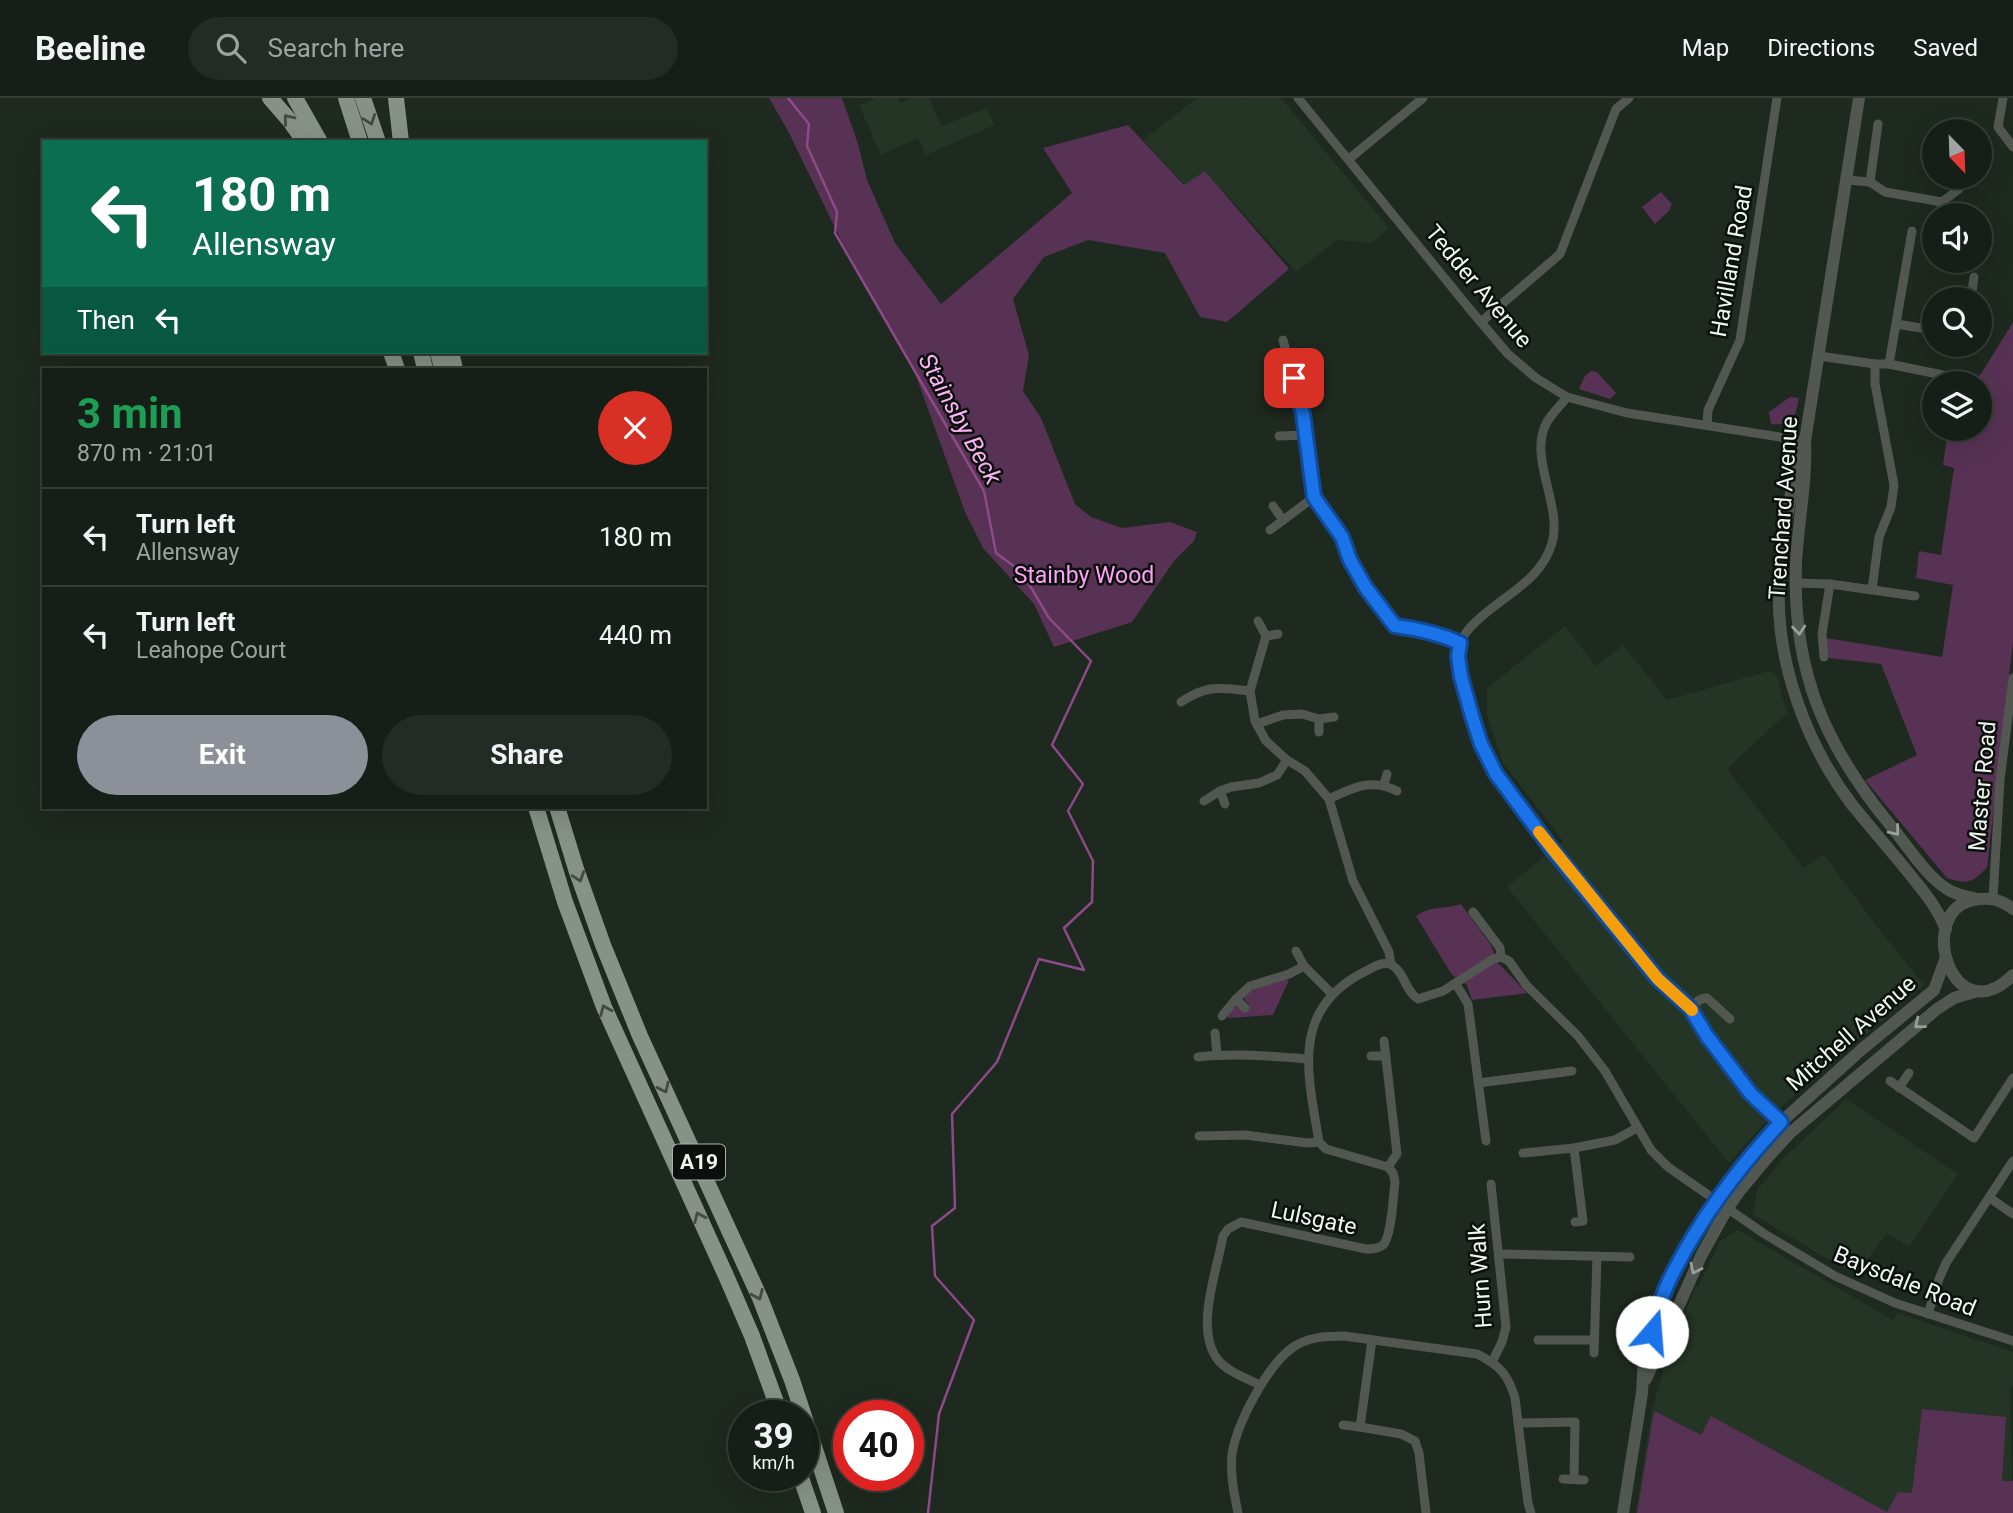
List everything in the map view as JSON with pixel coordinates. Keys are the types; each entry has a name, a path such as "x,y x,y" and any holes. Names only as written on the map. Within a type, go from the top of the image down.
{"highway":[{"path":"270,98 304,140"},
{"path":"295,98 319,140"},
{"path":"346,98 359,140"},
{"path":"363,98 377,140"},
{"path":"396,98 402,140"},
{"path":"402,140 403,98"},
{"path":"526,809 537,845 565,902"},
{"name":"A19","path":"537,809 565,902 604,1007 727,1278 775,1400"},
{"name":"A19","path":"558,809 603,945 640,1036 729,1227 769,1321 792,1380 836,1513"},
{"path":"805,1491 813,1513"}],"street":[{"name":"Tedder Avenue","path":"1298,98 1508,354 1536,378 1567,397 1627,413 1805,441"},
{"path":"1349,159 1423,98"},
{"path":"1481,322 1560,254 1616,109 1629,98"},
{"name":"Havilland Road","path":"1707,425 1708,410 1740,340 1777,98"},
{"name":"Trenchard Avenue","path":"1859,98 1805,441 1807,466 1781,562 1779,609 1783,652 1800,713 1837,782 1926,892 1946,929"},
{"path":"2003,98 1998,127 2013,147"},
{"path":"1870,182 1878,124"},
{"path":"1847,180 1870,182 1885,192 1942,202 1959,189"},
{"path":"1889,364 1912,230"},
{"path":"1973,287 1974,277"},
{"path":"1896,324 1922,328"},
{"path":"1283,340 1303,414 1314,497 1342,537 1350,560 1366,588 1395,626 1424,629 1460,643"},
{"path":"1270,361 1287,355"},
{"path":"1819,356 1923,371"},
{"path":"1872,589 1879,537 1891,507 1894,485 1875,384 1875,365"},
{"path":"1567,397 1546,422 1543,433 1543,466 1554,518 1554,532 1548,555 1531,578 1466,632 1460,643 1458,656 1461,677 1472,716 1481,744 1496,774 1545,839 1658,979 1690,1008 1707,1036 1751,1094 1790,1133"},
{"path":"1279,436 1306,435"},
{"path":"1270,530 1314,497"},
{"path":"1273,506 1283,520"},
{"name":"Trenchard Avenue","path":"1795,511 1799,636 1816,703 1836,749 1865,794 1932,876 1947,889 1978,899"},
{"path":"1796,583 1830,584 1914,596"},
{"path":"1824,657 1822,634 1830,584"},
{"path":"1258,621 1266,636 1250,691 1257,724 1266,741 1287,760 1305,771 1329,799 1353,881 1389,952 1391,964 1399,972 1411,994 1418,999 1443,991 1493,959 1501,957"},
{"path":"1266,636 1278,634"},
{"name":"Master Road","path":"2005,902 2000,779 2013,678"},
{"path":"1181,702 1196,692 1219,688 1250,691"},
{"path":"1257,724 1283,715 1302,714 1320,719 1334,717"},
{"path":"1319,732 1320,719"},
{"path":"1204,801 1231,787 1259,783 1277,775 1287,760"},
{"path":"1384,784 1387,774"},
{"path":"1329,799 1357,786 1384,784 1398,791"},
{"path":"1220,791 1225,804"},
{"path":"1853,804 1865,794"},
{"path":"1946,929 1954,912 1966,902 1978,899 2005,902"},
{"name":"Baysdale Road","path":"1473,912 1500,948 1501,957 1509,961 1527,986 1585,1045 1605,1071 1651,1150 1668,1167 1825,1271 1928,1314 2013,1342"},
{"name":"Mitchell Avenue","path":"1643,1386 1722,1205 1746,1160 1781,1122 1861,1050 1934,990 1945,960 1943,951 1946,929"},
{"path":"1296,951 1304,966 1332,994"},
{"path":"1945,960 1952,975 1965,988 1978,992"},
{"path":"1388,1167 1326,1150 1319,1142 1308,1059 1309,1040 1317,1016 1332,994 1345,983 1381,963 1391,964"},
{"path":"1222,1016 1250,986 1289,974 1304,966"},
{"name":"Mitchell Avenue","path":"1623,1513 1643,1386 1644,1357 1668,1282 1722,1205 1790,1133 1937,1009 1954,998 1994,989 2012,979"},
{"path":"1456,984 1468,1004 1486,1141"},
{"path":"1690,1008 1703,997 1707,998 1730,1019"},
{"path":"1236,999 1245,1008"},
{"path":"1215,1033 1217,1055"},
{"name":"Lulsgate","path":"1260,1385 1231,1371 1218,1360 1209,1345 1206,1332 1208,1311 1223,1236 1228,1229 1241,1223 1366,1249 1382,1246 1388,1238 1395,1182 1388,1167 1396,1154 1384,1041"},
{"path":"1198,1057 1217,1055 1308,1059"},
{"path":"1371,1056 1386,1056"},
{"path":"1478,1083 1572,1071"},
{"path":"1899,1087 1909,1073"},
{"path":"1890,1081 1974,1138 2013,1078"},
{"path":"1523,1153 1615,1140 1637,1128"},
{"path":"1199,1136 1245,1135 1319,1142"},
{"path":"1212,1136 1213,1147"},
{"path":"1574,1147 1583,1221 1575,1222"},
{"path":"1928,1314 1946,1263 2013,1161"},
{"name":"Hurn Walk","path":"1491,1184 1506,1327 1492,1362"},
{"path":"1990,1198 2013,1214"},
{"path":"1499,1254 1630,1257"},
{"path":"1594,1353 1597,1256"},
{"path":"1238,1513 1231,1476 1233,1453 1239,1430 1260,1385 1272,1367 1292,1348 1304,1341 1323,1336 1344,1336 1476,1354 1501,1369 1511,1383 1515,1398 1531,1513"},
{"path":"1360,1427 1372,1340"},
{"path":"1538,1340 1594,1340"},
{"path":"1518,1423 1575,1422 1579,1480 1563,1479"},
{"path":"1343,1425 1401,1434 1415,1441 1419,1453 1426,1513"}],"shaded area":[{"path":"876,98 898,98 900,103 913,98 929,98 941,126 987,108 995,125 926,155 918,138 881,155 859,105"},
{"path":"1197,98 1281,98 1389,228 1371,243 1337,240 1296,272 1205,171 1185,185 1143,140"},
{"path":"1565,626 1596,666 1623,645 1667,700 1769,671 1776,674 1787,713 1727,769 1804,868 1823,854 1924,985 1773,1114 1729,1163 1507,887 1563,841 1502,762 1487,714 1487,688"},
{"path":"1846,1099 1958,1174 1909,1247 1887,1233 1857,1274 1753,1214 1757,1190 1781,1161"},
{"path":"1738,1230 1893,1320 1897,1313 2013,1352 2013,1386 2010,1386 2013,1513 1636,1513 1652,1409 1668,1354 1696,1286 1698,1287 1720,1241"}],"green space":[{"name":"Stainby Wood","path":"769,98 842,98 867,180 895,243 941,304 1072,193 1043,148 1128,125 1184,185 1205,171 1289,269 1227,322 1200,317 1165,253 1088,240 1044,257 1013,299 1029,355 1023,391 1041,418 1075,504 1091,517 1122,528 1170,522 1197,532 1194,541 1174,561 1132,622 1054,647 1034,604 983,548 965,512 915,373 843,244"},
{"path":"1661,192 1672,204 1669,211 1655,224 1642,207"},
{"path":"2013,322 2013,642 1987,867 1973,880 1960,881 1947,878 1865,780 1917,755 1881,664 1829,658 1826,638 1942,657 1953,585 1916,578 1919,551 1941,555 1954,468 1943,465 1946,441 1992,441 1992,371 1983,371"},
{"path":"1591,371 1597,372 1616,393 1610,399 1579,389 1585,376"},
{"path":"1790,397 1799,398 1792,419 1785,423 1771,424 1769,412"},
{"path":"1461,904 1491,945 1498,963 1527,993 1472,1000 1467,985 1452,975 1416,916 1428,910"},
{"path":"1289,980 1273,1015 1228,1018 1228,1013 1233,1008 1244,1010 1249,1005 1243,997 1247,992"},
{"path":"1922,1409 2006,1417 2002,1481 2013,1481 2013,1513 1637,1513 1654,1411 1701,1435 1711,1416 1887,1512 1898,1492 1912,1493"}],"waterway":[{"name":"Stainsby Beck","path":"788,98 809,124 807,146 837,212 835,233 984,491 996,553 1022,572 1049,618 1091,661 1052,745 1083,784 1068,811 1093,861 1092,902 1064,928 1084,970 1039,959 997,1062 952,1114 955,1208 932,1226 935,1276 974,1320 939,1414 928,1513"}],"slow traffic":[{"path":"1539,832 1658,979 1692,1010"}],"route":[{"path":"1294,378 1303,414 1314,497 1342,537 1350,560 1366,588 1395,626 1424,629 1460,643 1458,656 1461,677 1481,744 1488,761 1509,794 1658,979 1690,1008 1707,1036 1751,1094 1781,1122 1746,1160 1707,1215 1668,1282 1652,1332"}]}
